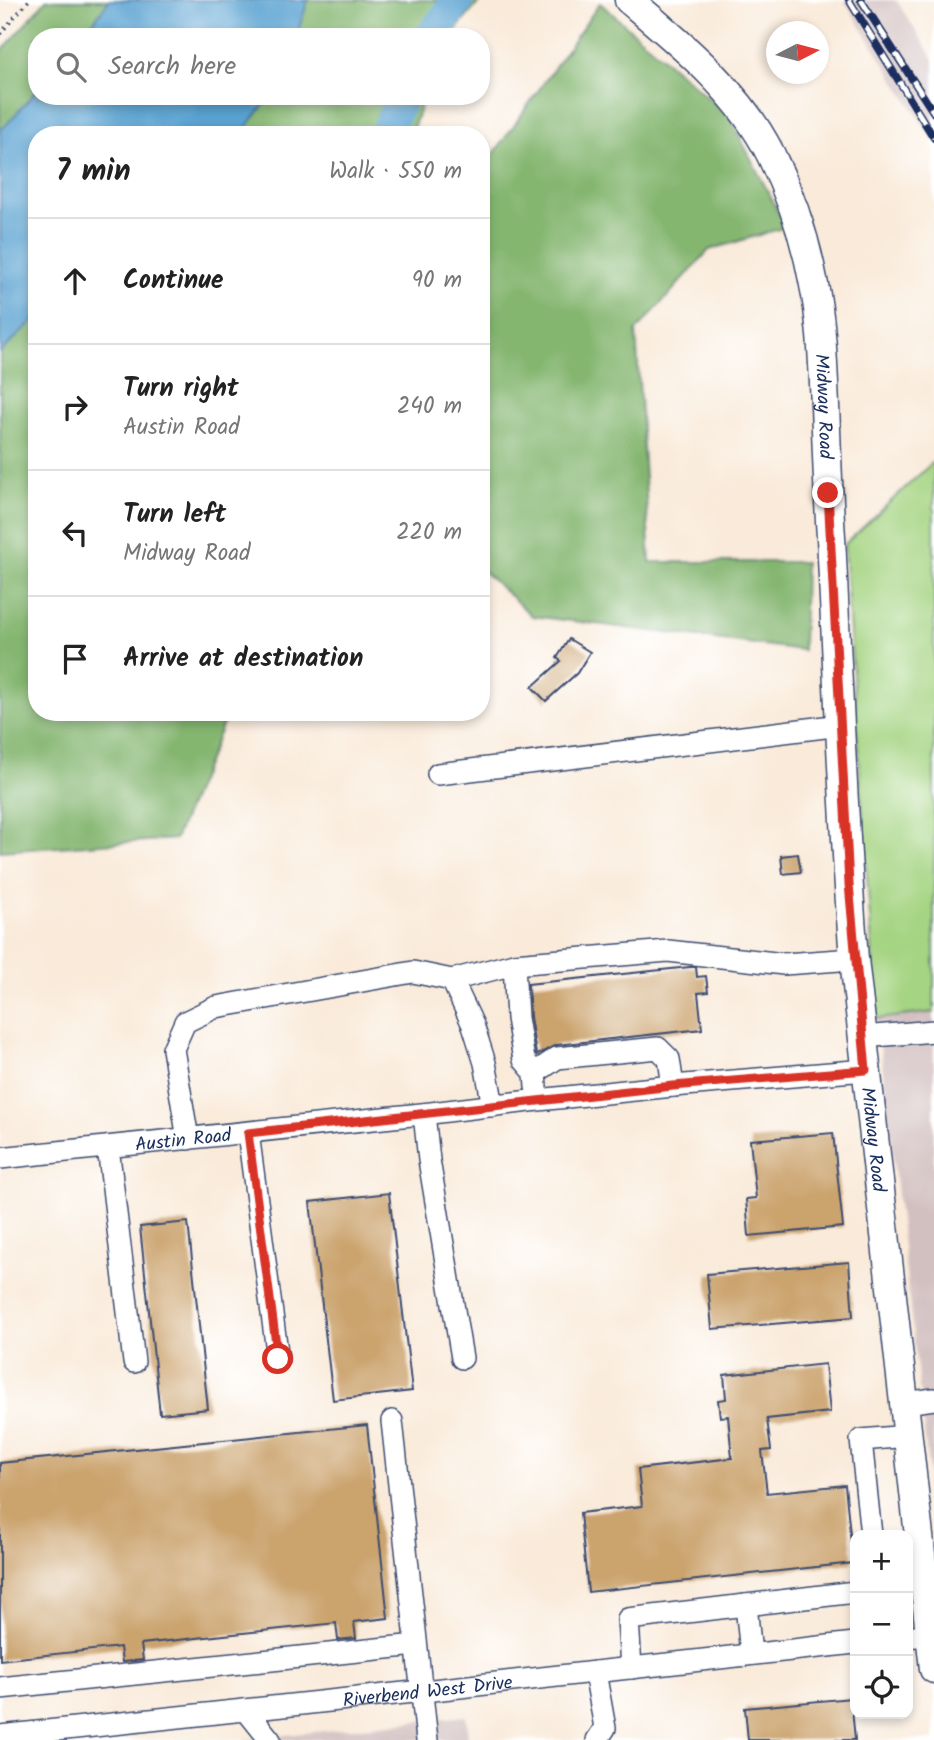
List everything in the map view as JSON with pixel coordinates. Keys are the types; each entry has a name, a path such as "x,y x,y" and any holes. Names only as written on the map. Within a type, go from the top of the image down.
{"main road":[{"name":"Midway Road","path":"629,0 716,80 743,111 770,154 794,213 813,279 823,347 828,493 855,959 908,1436 925,1511 916,1572 928,1652"}],"street":[{"path":"438,774 841,725"},
{"path":"188,1139 173,1049 185,1022 216,1007 412,972 452,980 514,964 668,951 785,964 855,959"},
{"path":"514,964 517,1018 524,1060 535,1073 538,1100"},
{"path":"452,980 473,1025 483,1056 493,1106"},
{"path":"863,1037 934,1031"},
{"path":"535,1073 557,1058 658,1048 669,1059 673,1086"},
{"name":"Austin Road","path":"0,1158 673,1086 866,1070"},
{"path":"424,1114 429,1160 462,1359"},
{"path":"248,1133 278,1359"},
{"path":"108,1147 134,1362"},
{"path":"905,1403 934,1399"},
{"path":"392,1421 427,1740"},
{"path":"871,1530 862,1440 908,1436"},
{"path":"631,1668 628,1619 850,1593"},
{"path":"746,1605 751,1654"},
{"name":"Riverbend West Drive","path":"0,1736 850,1644"},
{"path":"0,1689 416,1645"},
{"path":"595,1672 605,1728 597,1740"},
{"path":"246,1710 270,1740"}],"path":[{"path":"0,34 29,0"}],"shaded area":[{"path":"844,0 896,0 934,59 934,142"},
{"path":"934,1012 934,1516 877,1019"},
{"path":"466,1716 468,1740 239,1740"}],"green space":[{"path":"46,0 109,0 89,28 28,28 28,100 0,130 0,53"},
{"path":"308,0 481,0 458,28 299,28"},
{"path":"600,3 729,116 786,227 709,250 636,331 650,562 805,562 803,650 532,616 490,577 490,159"},
{"path":"264,105 421,105 414,126 247,126"},
{"path":"28,326 28,721 224,721 175,839 0,851 0,353"},
{"path":"934,461 934,1012 877,1019 844,545"}],"water":[{"path":"109,0 308,0 299,28 89,28"},
{"path":"28,100 28,105 264,105 247,126 28,126 28,326 0,353 0,130"}],"building":[{"path":"569,639 590,652 577,673 546,701 532,687 561,661 557,658"},
{"path":"798,854 801,872 783,874 781,856"},
{"path":"696,967 697,977 706,976 708,992 698,993 702,1029 556,1045 536,1054 528,984"},
{"path":"833,1133 843,1227 749,1236 746,1199 756,1198 750,1140"},
{"path":"389,1193 412,1391 333,1400 310,1202"},
{"path":"188,1222 208,1409 160,1414 140,1227"},
{"path":"849,1262 853,1317 712,1329 707,1274"},
{"path":"825,1364 830,1412 767,1419 771,1450 762,1451 767,1493 845,1485 850,1563 588,1592 580,1513 642,1506 638,1469 732,1458 728,1416 720,1417 718,1400 726,1399 724,1375"},
{"path":"367,1425 388,1618 354,1622 356,1638 338,1640 336,1623 141,1644 143,1660 122,1662 120,1647 0,1660 0,1463"},
{"path":"850,1698 850,1719 853,1719 855,1740 748,1740 745,1708"}],"waterway":[{"path":"438,28 458,0"},
{"path":"389,126 398,105"}],"railway":[{"path":"849,0 934,138"},
{"path":"861,0 934,113"}],"route":[{"path":"278,1359 248,1133 673,1086 866,1070 849,884 828,493"}]}
